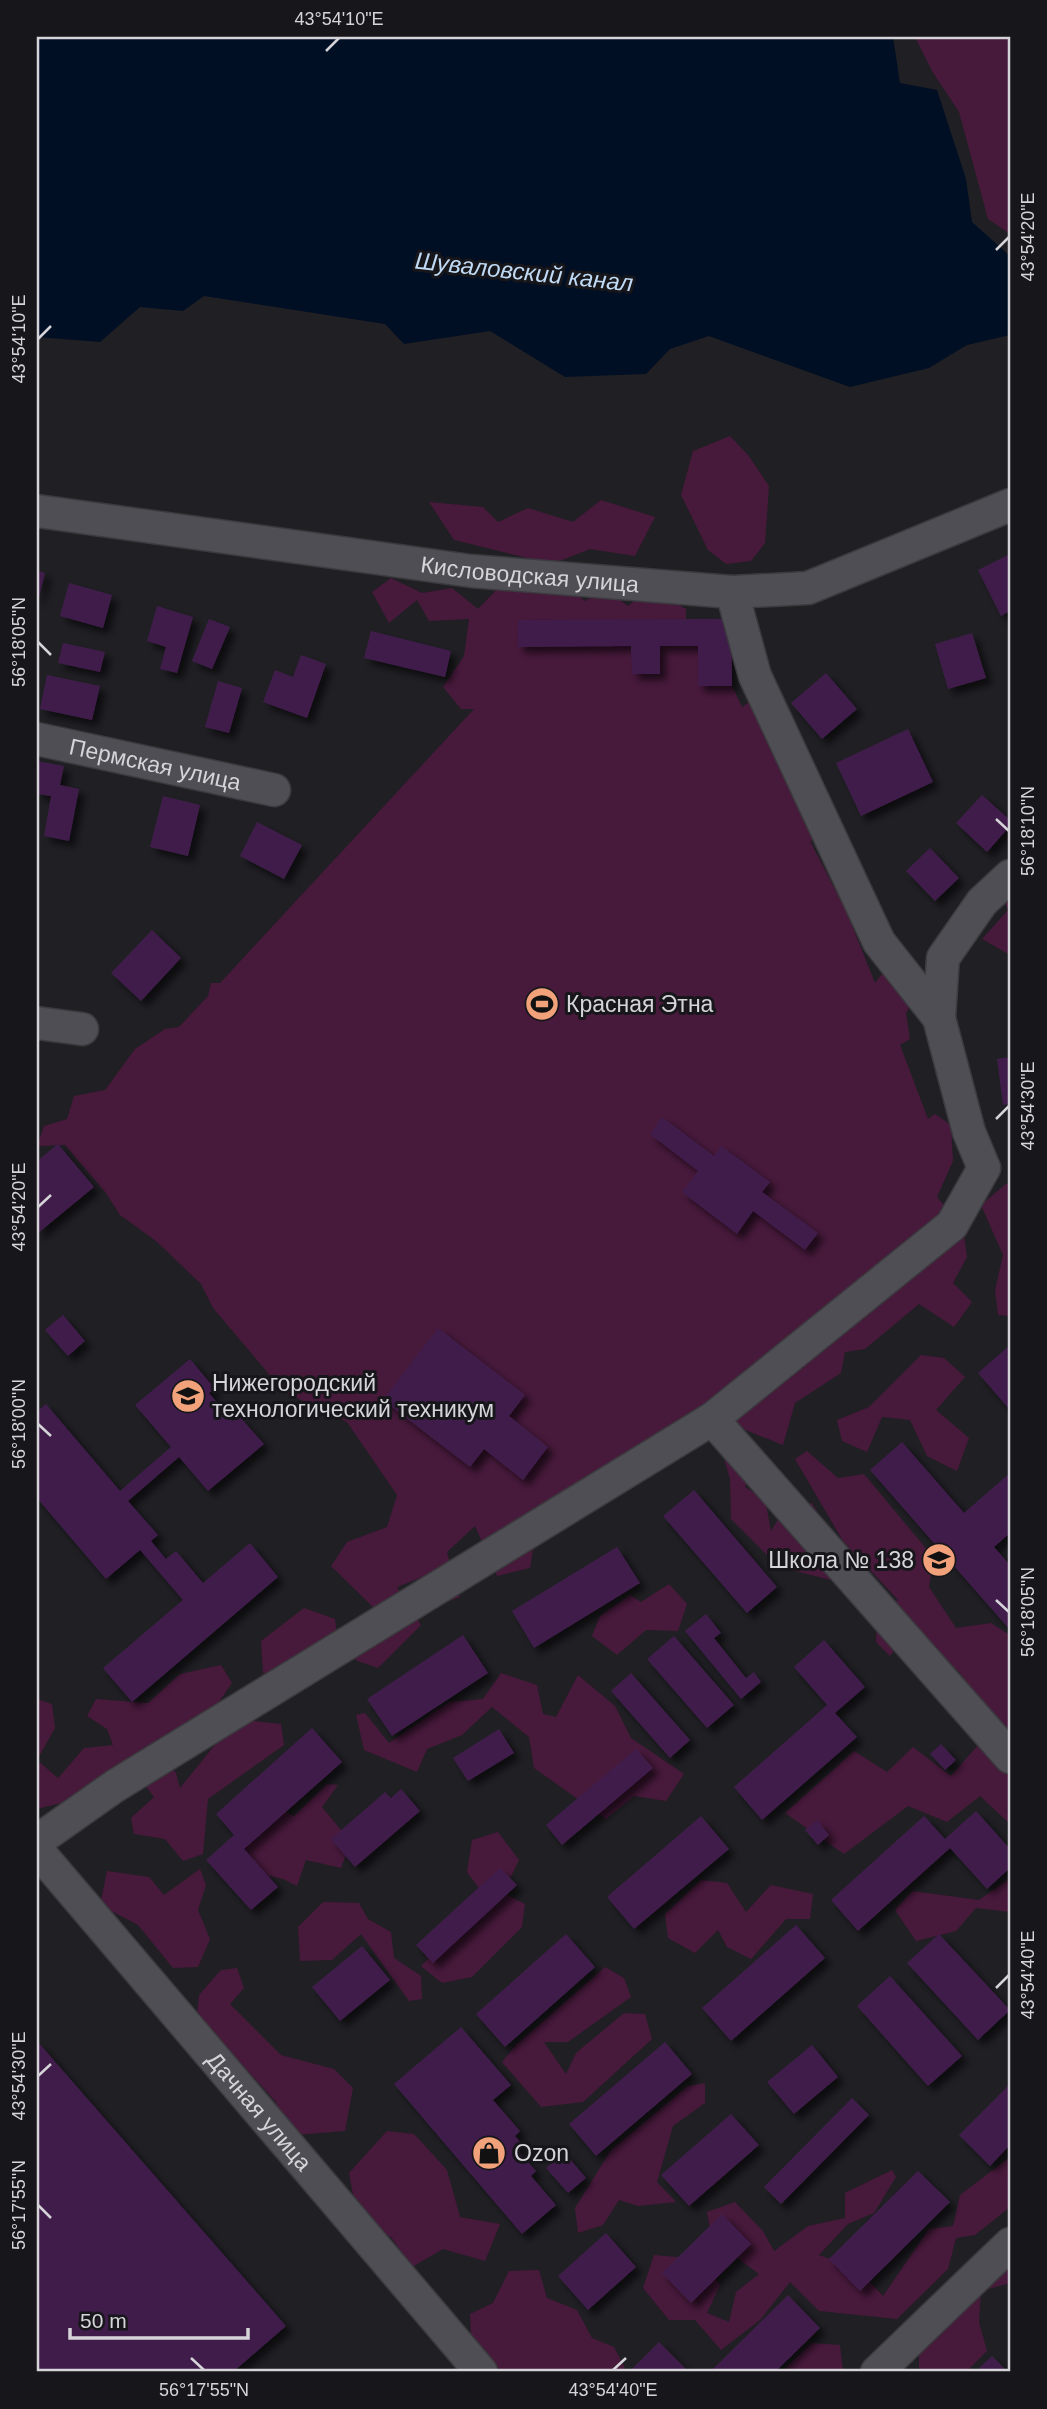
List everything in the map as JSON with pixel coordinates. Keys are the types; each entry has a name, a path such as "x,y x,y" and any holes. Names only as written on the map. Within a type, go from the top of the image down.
{"street":[{"name":"Кисловодская улица","path":"37,511 471,571 732,592 808,588 1010,505"},
{"path":"732,592 755,676 879,942 939,1018"},
{"name":"Пермская улица","path":"37,739 274,790"},
{"path":"37,1841 115,1786 712,1419 952,1225 997,1165 969,1132 939,1018 943,958 982,902 1010,876"},
{"path":"37,1023 82,1029"},
{"path":"712,1419 1010,1757"},
{"name":"Дачная улица","path":"37,1850 481,2372"},
{"path":"877,2372 1010,2244"}],"shaded area":[{"path":"915,37 1010,37 1010,234 988,219 959,112 932,71"},
{"path":"730,436 748,455 769,486 765,543 751,561 726,564 708,550 681,495 693,451"},
{"path":"601,500 655,517 635,556 590,549 552,564 454,540 429,502 483,507 498,522 528,508 573,522"},
{"name":"Красная Этна","path":"391,578 422,593 452,588 478,609 502,584 574,589 584,601 607,591 628,606 650,589 686,609 686,619 731,619 732,686 742,707 749,702 818,839 810,841 847,913 875,983 885,970 924,984 906,1013 910,1039 900,1045 928,1119 935,1114 951,1125 953,1161 937,1197 963,1228 967,1257 953,1283 972,1302 954,1327 919,1304 865,1349 845,1352 841,1373 795,1403 783,1445 733,1425 537,1523 530,1568 497,1576 475,1526 447,1552 460,1597 439,1605 430,1574 397,1587 421,1625 378,1668 355,1660 375,1609 331,1566 347,1542 387,1527 397,1495 347,1422 284,1392 213,1308 201,1284 156,1241 120,1215 106,1193 65,1145 37,1146 44,1126 67,1119 74,1096 105,1090 135,1049 165,1029 179,1027 208,996 211,983 220,983 474,709 461,709 443,687 464,656 469,619 429,621 417,600 389,623 372,592"},
{"path":"1010,863 1010,955 982,939 1008,910 994,877"},
{"path":"1007,1183 1010,1187 1010,1316 998,1315 995,1290 1003,1255 981,1205"},
{"path":"921,1355 944,1358 965,1377 936,1410 969,1438 957,1471 927,1456 910,1420 882,1417 867,1452 842,1441 837,1420 869,1407"},
{"path":"718,1439 761,1459 745,1487 765,1499 771,1531 786,1506 812,1503 838,1548 831,1580 779,1567 731,1519 730,1479"},
{"path":"807,1451 838,1478 864,1474 934,1558 929,1587 956,1628 991,1623 1010,1635 1010,1731 990,1721 960,1673 913,1626 890,1656 876,1642 877,1616 898,1600 843,1541 795,1459"},
{"path":"669,1584 687,1604 678,1631 646,1630 617,1655 592,1636 600,1616 630,1595 641,1602"},
{"path":"304,1608 335,1619 338,1642 287,1675 263,1673 261,1641"},
{"path":"221,1665 232,1683 214,1709 155,1747 176,1773 180,1788 236,1719 281,1724 284,1745 208,1799 203,1854 183,1861 165,1839 134,1834 131,1818 154,1797 131,1766 103,1775 77,1799 37,1809 37,1760 58,1778 84,1748 113,1745 107,1729 87,1716 96,1699 148,1703 180,1674"},
{"path":"501,1673 537,1685 543,1714 556,1717 578,1675 615,1706 631,1738 684,1774 666,1801 634,1796 606,1819 534,1768 529,1737 492,1707 462,1735 427,1749 417,1772 364,1750 356,1715 365,1713 389,1743 449,1702 483,1699"},
{"path":"37,1699 52,1704 55,1728 37,1760"},
{"path":"985,1737 1010,1755 1010,1824 980,1796 947,1822 908,1806 844,1854 785,1813 854,1751 887,1772 913,1747 951,1776"},
{"path":"327,1784 338,1785 322,1807 351,1842 341,1868 306,1860 297,1886 283,1879 257,1873 237,1849 268,1803 294,1816"},
{"path":"498,1832 519,1860 503,1893 525,1904 522,1927 472,1977 442,1983 421,1966 487,1899 467,1872 472,1840"},
{"path":"200,1869 206,1885 198,1910 210,1939 198,1967 173,1968 138,1925 100,1905 107,1871 149,1877 164,1895"},
{"path":"1010,1878 1010,1912 976,1908 956,1931 916,1941 895,1910 912,1891 979,1900"},
{"path":"701,1880 727,1883 746,1912 771,1885 813,1894 810,1919 786,1919 751,1959 727,1947 718,1930 695,1953 668,1938 665,1914"},
{"path":"323,1902 359,1903 368,1919 391,1932 394,1958 421,1976 422,1999 409,2001 361,1934 332,1960 300,1961 298,1927"},
{"path":"605,1967 624,1978 631,1997 568,2042 544,2042 566,2074 576,2053 624,2013 645,2014 652,2039 583,2102 541,2107 502,2062 516,2045"},
{"path":"237,1968 244,1988 230,2004 281,2055 334,2069 353,2088 345,2131 282,2136 276,2102 197,2015 199,1995 221,1970"},
{"path":"705,2083 705,2103 673,2126 657,2182 676,2202 638,2206 619,2200 603,2225 578,2233 575,2208 611,2150 688,2086"},
{"path":"387,2131 414,2134 447,2170 460,2217 500,2224 485,2261 443,2249 412,2267 391,2237 358,2221 349,2173"},
{"path":"1010,2157 1010,2207 975,2235 956,2238 948,2269 897,2319 819,2311 790,2282 760,2320 721,2350 695,2320 669,2320 643,2288 654,2255 700,2259 720,2285 707,2313 729,2322 736,2292 759,2274 712,2239 707,2212 735,2202 763,2231 774,2251 808,2226 845,2218 845,2193 892,2170 896,2177 874,2213 848,2224 819,2255 858,2269 883,2296 929,2229 953,2226 960,2195"},
{"path":"1010,2229 1010,2283 981,2291 979,2322 987,2351 966,2372 928,2372 919,2368 919,2327 1004,2256"},
{"path":"539,2270 547,2298 577,2310 592,2338 614,2347 627,2372 502,2372 471,2336 470,2314 493,2303 509,2271"},
{"path":"812,2343 840,2345 843,2372 781,2372"}],"water":[{"name":"Шуваловский канал","path":"37,37 893,37 900,83 937,90 966,179 972,222 1010,256 1010,335 967,345 929,368 850,387 709,336 670,349 646,374 565,377 490,331 404,344 385,324 204,296 183,311 140,307 100,342 37,337"}],"building":[{"path":"1010,554 1010,611 1001,616 978,570"},
{"path":"37,570 45,573 38,601 37,600"},
{"path":"69,583 112,595 103,628 60,616"},
{"path":"157,606 193,617 177,673 160,669 166,647 147,641"},
{"path":"209,619 230,627 212,669 192,661"},
{"path":"731,619 732,686 698,686 698,646 660,646 660,674 632,674 631,646 518,647 518,620"},
{"path":"371,631 451,651 445,677 364,658"},
{"path":"972,633 986,678 948,689 935,644"},
{"path":"63,643 105,652 100,672 58,663"},
{"path":"301,655 326,664 307,718 263,702 275,670 293,677"},
{"path":"826,673 857,709 822,739 791,703"},
{"path":"47,675 100,686 92,720 40,709"},
{"path":"218,681 242,688 229,733 205,727"},
{"path":"908,729 933,782 861,816 836,763"},
{"path":"37,761 64,766 60,785 79,789 69,841 44,836 51,796 37,794"},
{"path":"982,795 1010,820 1010,826 987,852 956,823"},
{"path":"163,796 200,805 188,856 150,847"},
{"path":"257,822 302,845 284,879 240,856"},
{"path":"930,848 959,878 935,901 906,871"},
{"path":"152,930 181,958 141,1001 111,973"},
{"path":"1010,1057 1010,1104 1003,1105 997,1059"},
{"path":"662,1117 714,1156 721,1146 770,1182 762,1192 818,1233 805,1250 753,1211 737,1234 682,1192 698,1171 650,1134"},
{"path":"58,1144 94,1187 37,1234 37,1161"},
{"path":"63,1315 85,1341 68,1356 45,1330"},
{"path":"438,1328 525,1395 509,1416 548,1447 523,1480 484,1449 470,1467 383,1400"},
{"path":"1010,1345 1010,1410 978,1373"},
{"path":"190,1359 215,1389 209,1393 233,1421 239,1416 264,1444 208,1491 179,1457 128,1501 158,1535 151,1541 166,1559 176,1551 203,1583 250,1543 278,1577 132,1702 103,1668 183,1600 140,1550 106,1579 37,1498 37,1412 46,1404 120,1491 171,1447 135,1405"},
{"path":"902,1442 964,1513 1010,1473 1010,1533 994,1547 1010,1565 1010,1630 870,1470"},
{"path":"694,1490 777,1587 747,1613 663,1516"},
{"path":"617,1547 640,1583 534,1648 512,1611"},
{"path":"706,1614 721,1633 714,1638 746,1678 754,1672 761,1682 741,1699 685,1631"},
{"path":"463,1635 488,1673 392,1736 367,1699"},
{"path":"674,1636 734,1705 707,1728 647,1659"},
{"path":"824,1640 865,1687 835,1713 857,1737 762,1820 734,1787 827,1705 794,1667"},
{"path":"631,1673 690,1740 670,1758 611,1691"},
{"path":"312,1728 342,1762 244,1849 278,1887 251,1910 206,1860 234,1835 216,1814"},
{"path":"499,1729 514,1753 468,1781 453,1758"},
{"path":"941,1744 956,1760 945,1770 930,1754"},
{"path":"636,1749 653,1768 562,1845 546,1825"},
{"path":"401,1789 420,1811 355,1867 331,1839 385,1792 391,1798"},
{"path":"976,1811 1010,1849 1010,1868 987,1889 950,1848 858,1931 831,1900 924,1816 945,1839"},
{"path":"701,1816 729,1849 634,1929 607,1897"},
{"path":"817,1820 829,1835 818,1845 805,1830"},
{"path":"500,1868 517,1885 433,1963 416,1945"},
{"path":"796,1925 825,1958 731,2041 702,2008"},
{"path":"566,1934 595,1967 505,2047 476,2014"},
{"path":"939,1934 1010,2010 978,2040 907,1963"},
{"path":"362,1946 390,1980 340,2021 312,1987"},
{"path":"890,1976 962,2056 928,2086 857,2006"},
{"path":"461,2027 511,2085 493,2100 520,2131 515,2136 523,2145 517,2150 536,2171 531,2176 556,2205 522,2234 394,2084"},
{"path":"37,2041 286,2326 233,2372 37,2372"},
{"path":"665,2042 692,2074 596,2156 569,2124"},
{"path":"812,2045 838,2077 794,2114 767,2082"},
{"path":"1010,2084 1010,2145 990,2166 959,2135"},
{"path":"852,2098 869,2115 781,2204 764,2187"},
{"path":"731,2114 759,2145 689,2206 661,2175"},
{"path":"564,2152 586,2178 568,2193 546,2168"},
{"path":"918,2171 950,2202 860,2291 829,2259"},
{"path":"722,2214 751,2244 691,2303 662,2273"},
{"path":"606,2233 636,2267 588,2310 558,2276"},
{"path":"788,2295 820,2328 775,2372 710,2372"},
{"path":"659,2342 689,2372 635,2372 632,2369"},
{"path":"992,2356 1008,2372 975,2372"}],"place":[{"name":"Красная Этна","path":"542,1004"},
{"name":"Нижегородский технологический техникум","path":"188,1396"},
{"name":"Школа № 138","path":"939,1560"},
{"name":"Ozon","path":"489,2153"}]}
